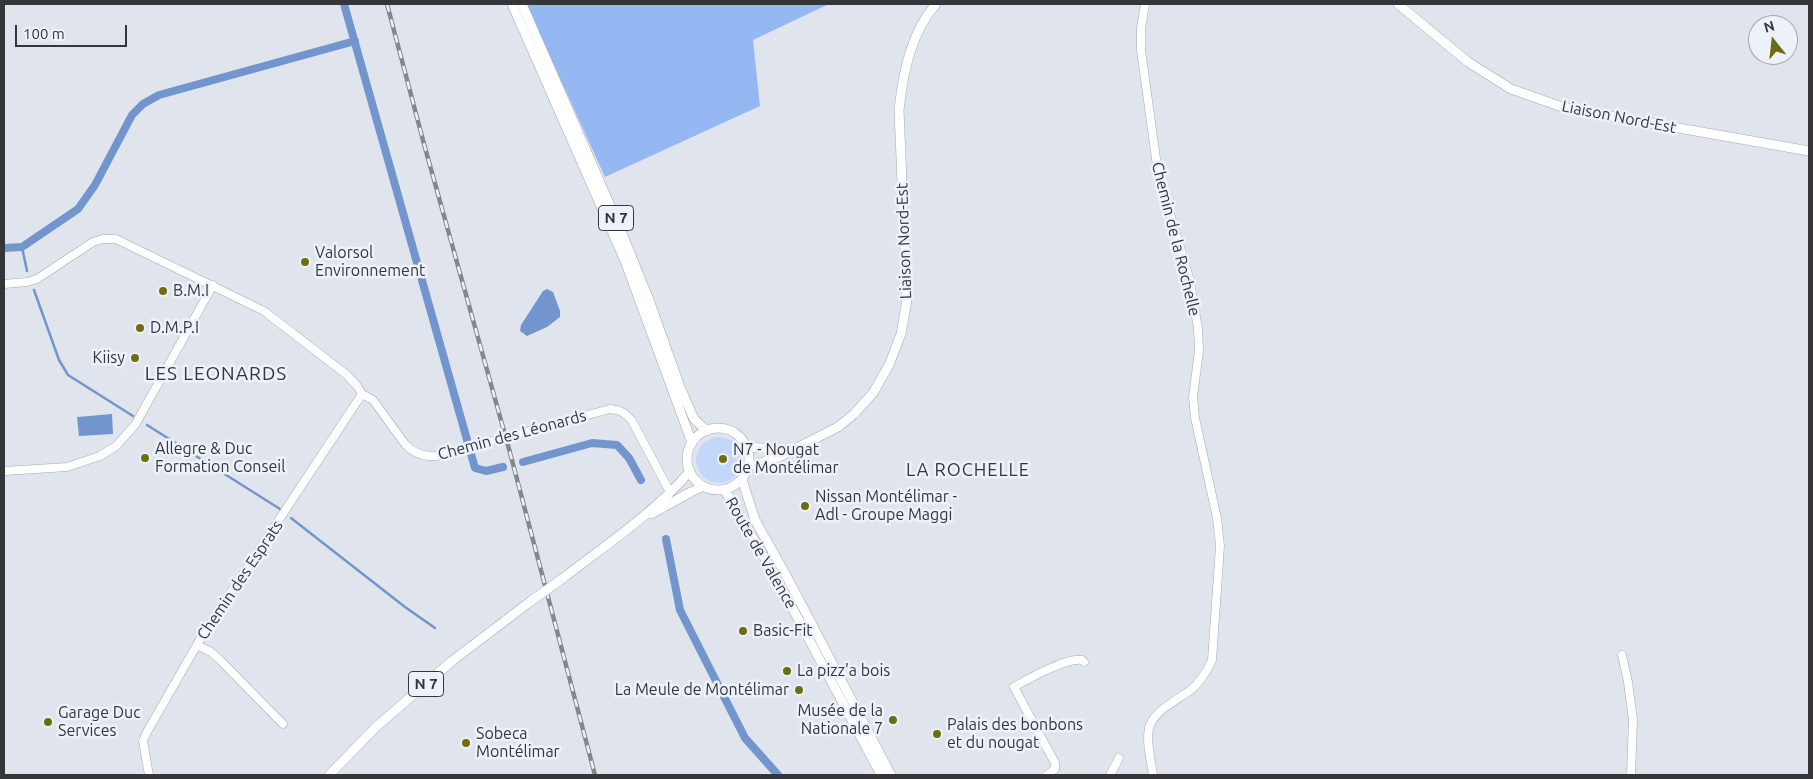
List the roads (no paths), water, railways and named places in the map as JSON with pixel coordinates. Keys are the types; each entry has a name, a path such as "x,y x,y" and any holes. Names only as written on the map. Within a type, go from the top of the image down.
{"main road":[{"name":"N 7","path":"512,4 625,261 692,442"},
{"name":"N 7","path":"522,4 619,226 649,300 680,387 694,419 707,430"},
{"name":"Liaison Nord-Est","path":"748,467 779,457 838,427 854,414 873,393 890,365 901,334 907,300 899,110 902,79 914,39 936,4"},
{"name":"Liaison Nord-Est","path":"1398,4 1468,62 1511,89 1565,108 1809,151"},
{"path":"723,429 730,431 737,435 747,447 748,467 742,479 734,486 724,490 710,489 704,486 698,482 690,471 688,455 692,442 707,430 723,429"},
{"path":"747,447 794,450"},
{"name":"N 7","path":"329,775 376,727 452,661 627,528 670,492 690,471"},
{"name":"Route de Valence","path":"742,479 755,520 891,775"},
{"name":"N 7","path":"627,528 676,499 704,486"},
{"name":"Route de Valence","path":"724,490 777,579 881,775"}],"street":[{"name":"Chemin de la Rochelle","path":"1145,4 1140,28 1141,50 1156,163 1190,282 1198,329 1199,351 1193,397 1194,412 1217,518 1220,546 1212,660 1205,675 1193,688 1162,710 1150,726 1148,742 1153,775"},
{"name":"Chemin des Léonards","path":"4,284 37,279 93,242 103,239 116,239 264,311 347,375 362,394 373,400 410,450 428,457 610,409 619,410 625,413 632,421 670,492"},
{"path":"4,471 68,467 100,456 116,446 135,425 213,285"},
{"name":"Chemin des Esprats","path":"149,775 143,741 147,732 197,646 359,402 362,394"},
{"path":"197,646 211,652 284,724"},
{"path":"1622,655 1633,720 1631,775"},
{"path":"1047,775 1055,769 1055,763 1014,687 1076,659 1084,662"},
{"path":"1110,774 1120,758"}],"waterway":[{"path":"344,4 475,468 486,471 503,467"},
{"path":"4,248 22,247 78,209 95,185 132,115 143,104 159,95 355,41"},
{"path":"22,247 27,271"},
{"path":"34,290 59,360 68,375 133,416"},
{"path":"147,425 280,509"},
{"path":"523,462 592,443 617,445 629,458 641,480"},
{"path":"291,518 405,607 435,628"},
{"path":"666,539 680,610 745,738 778,775"}],"railway":[{"path":"387,4 509,449 595,775"}],"place":[{"name":"Valorsol Environnement","path":"305,262"},
{"name":"B.M.I","path":"163,291"},
{"name":"D.M.P.I","path":"140,328"},
{"name":"Kiisy","path":"135,358"},
{"name":"Allegre & Duc Formation Conseil","path":"145,458"},
{"name":"N7 - Nougat de Montélimar","path":"723,459"},
{"name":"Nissan Montélimar - Adl - Groupe Maggi","path":"805,506"},
{"name":"Basic-Fit","path":"743,631"},
{"name":"La pizz'a bois","path":"787,671"},
{"name":"La Meule de Montélimar","path":"799,690"},
{"name":"Musée de la Nationale 7","path":"893,720"},
{"name":"Garage Duc Services","path":"48,722"},
{"name":"Palais des bonbons et du nougat","path":"937,734"},
{"name":"Sobeca Montélimar","path":"466,743"}],"district":[{"name":"LES LEONARDS","path":"216,374"},
{"name":"LA ROCHELLE","path":"968,470"}]}
